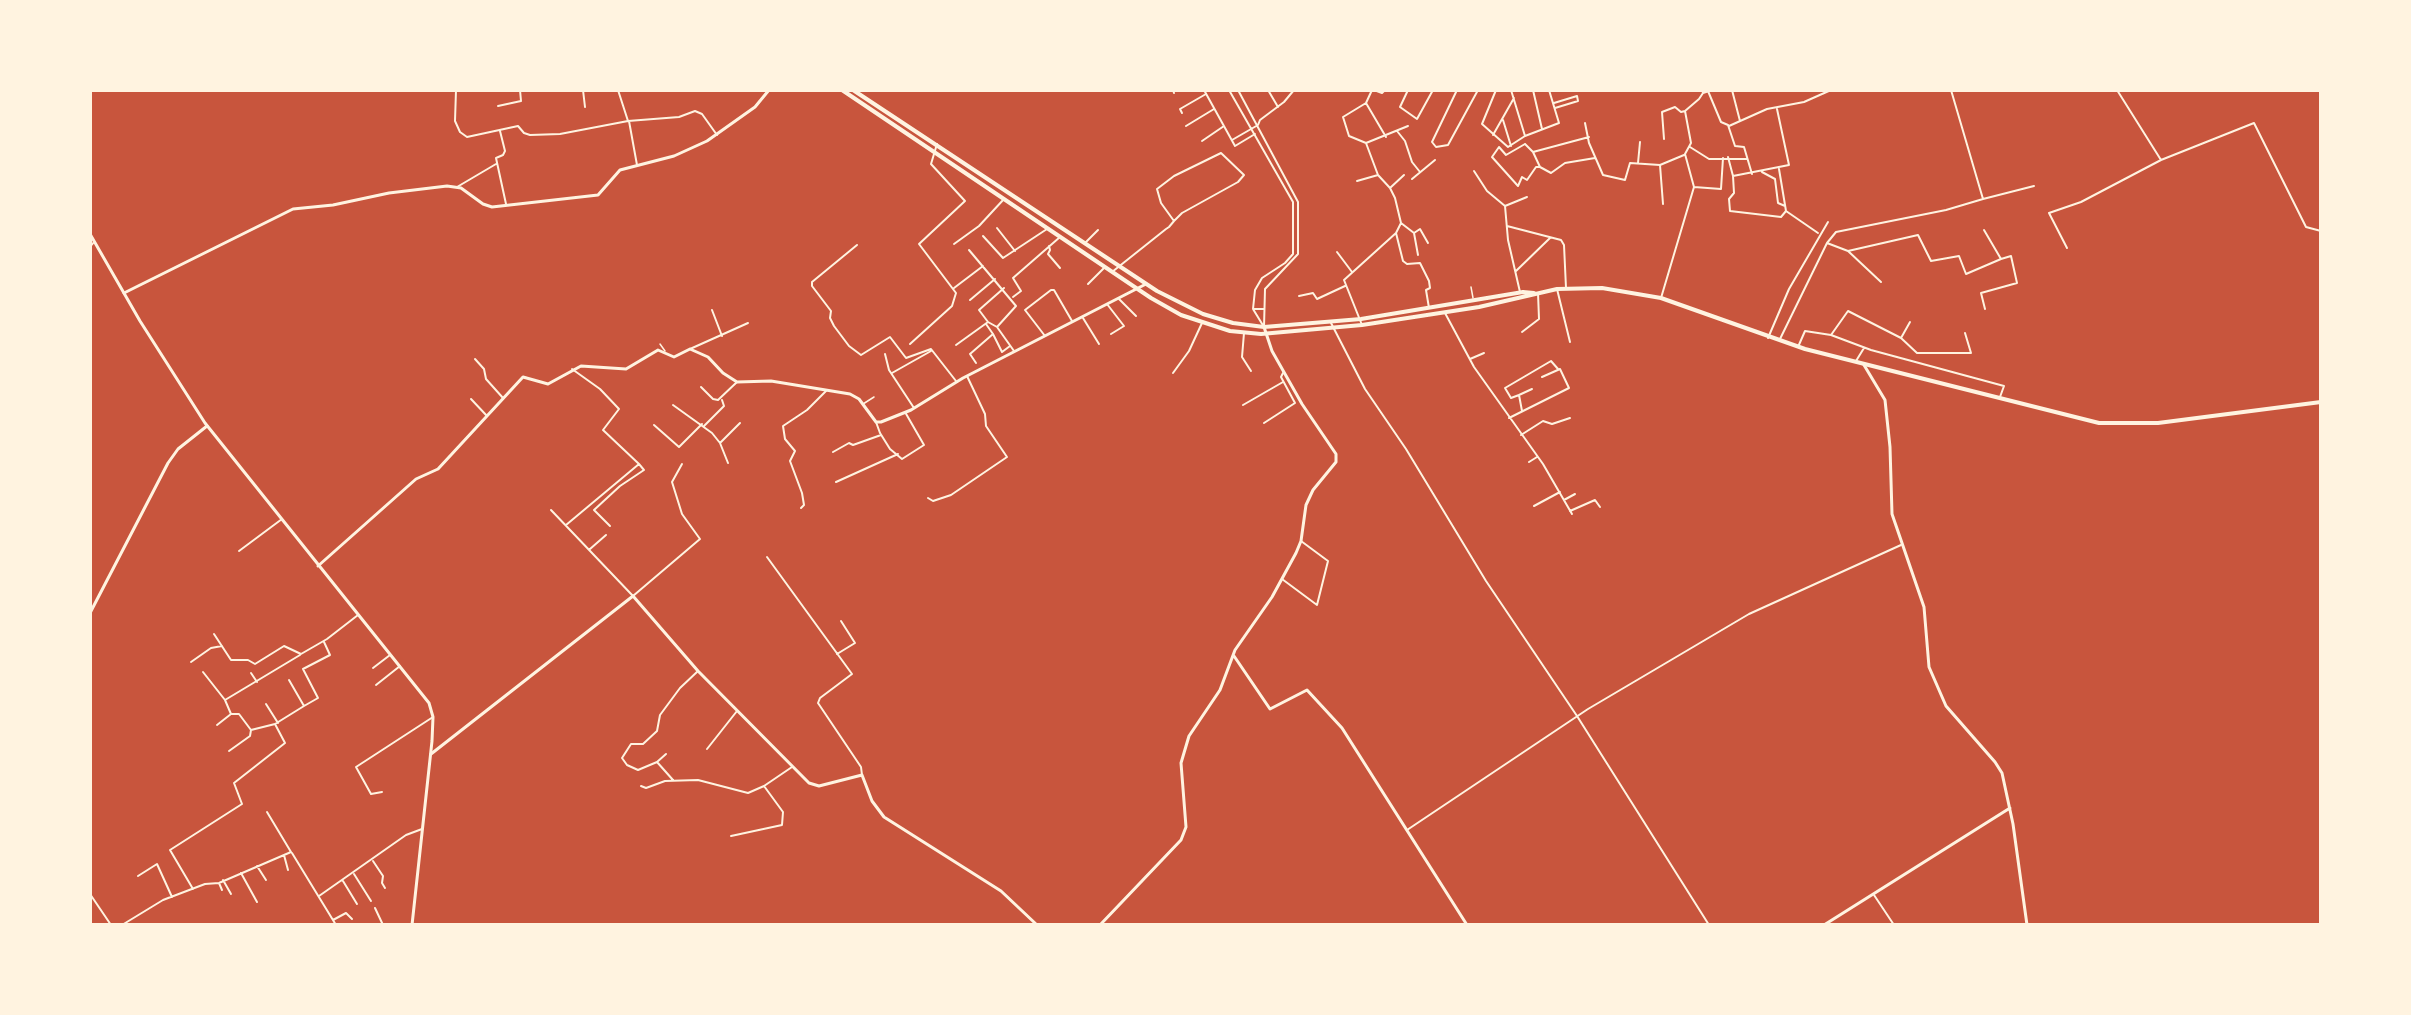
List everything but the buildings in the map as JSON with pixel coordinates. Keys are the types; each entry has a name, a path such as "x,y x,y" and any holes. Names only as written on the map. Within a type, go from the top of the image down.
{"highway":[{"path":"842,90 925,144 1047,229 1181,315 1202,323 1244,333 1265,334 1362,325 1445,313 1524,298 1557,289 1616,289 1661,298 1798,347 2099,423 2158,423 2321,402"},
{"path":"853,90 1146,284 1203,314 1233,323 1264,327 1361,319 1520,292 1536,293"}],"street":[{"path":"456,90 455,121 462,134 470,138 518,126 526,134 560,134 628,121 679,117 698,111 717,135"},
{"path":"498,106 521,101 520,90"},
{"path":"583,90 585,106"},
{"path":"618,90 628,121 637,165"},
{"path":"458,187 488,206 598,195 608,188 617,172 687,151 717,135 755,107 769,90"},
{"path":"1229,90 1293,202 1293,254 1256,286 1253,309 1264,327"},
{"path":"1100,925 1164,861 1185,833 1180,779 1185,746 1198,720 1220,690 1239,643 1282,579 1301,541 1306,505 1337,458 1283,372 1265,334 1265,289 1298,254 1298,202 1238,90"},
{"path":"1268,90 1278,107"},
{"path":"1231,140 1258,125 1260,120 1278,107 1294,90"},
{"path":"1384,90 1381,93 1373,90 1366,103 1343,117 1349,136 1366,143 1386,137 1408,126"},
{"path":"1408,90 1401,107 1418,119 1433,90"},
{"path":"1456,90 1432,142 1436,147 1448,145 1478,90"},
{"path":"1496,90 1482,124 1507,147 1525,136 1558,123 1549,90"},
{"path":"1511,90 1525,136"},
{"path":"1533,90 1542,129"},
{"path":"1732,90 1740,121"},
{"path":"1729,126 1767,109 1777,109 1804,102 1831,90"},
{"path":"1951,90 1983,199"},
{"path":"2117,90 2161,159"},
{"path":"1585,123 1603,175 1625,180 1630,163 1660,165 1685,154 1690,147 1685,111 1702,91 1710,91 1721,122 1729,126 1735,146 1744,147 1752,174"},
{"path":"1182,113 1180,109 1205,92 1235,146 1255,134"},
{"path":"1553,103 1577,97 1578,101 1555,108"},
{"path":"1493,135 1514,98"},
{"path":"1366,103 1386,137"},
{"path":"1664,139 1662,112 1675,107 1681,112 1685,111"},
{"path":"1186,126 1214,109"},
{"path":"1734,176 1779,169 1789,163 1777,109"},
{"path":"1249,123 1254,119 1260,120"},
{"path":"1503,119 1511,146"},
{"path":"2067,248 2049,213 2081,202 2161,159 2254,123 2306,228 2321,231"},
{"path":"1202,141 1224,126"},
{"path":"500,130 505,151 496,159 496,164 506,204"},
{"path":"1397,131 1405,141 1412,162 1420,172"},
{"path":"1533,152 1589,137"},
{"path":"1638,163 1640,142"},
{"path":"1362,325 1344,280 1396,233 1401,223 1398,206 1390,188 1378,175 1366,143"},
{"path":"1540,167 1536,167 1527,180 1522,177 1518,186 1492,158 1499,147 1506,155 1524,143 1533,152 1540,167 1551,173 1563,163 1596,158"},
{"path":"910,344 952,306 956,293 919,244 965,201 964,197 934,169 931,160 937,144"},
{"path":"1690,147 1706,158 1747,159"},
{"path":"1112,272 1117,265 1174,221 1186,211 1238,182 1244,176 1221,153 1174,176 1157,189 1161,203 1174,221"},
{"path":"1661,298 1694,187 1685,154"},
{"path":"1694,187 1721,189 1723,158"},
{"path":"1728,158 1731,174 1734,176 1734,193 1729,199 1730,211 1781,217 1786,211"},
{"path":"1412,179 1435,160"},
{"path":"124,293 293,209 333,205 399,191 458,187 496,164"},
{"path":"1660,165 1663,204"},
{"path":"1779,169 1786,211 1819,233"},
{"path":"1474,171 1487,191 1505,206 1520,292"},
{"path":"1762,172 1775,179 1778,203 1785,206"},
{"path":"1357,181 1378,175"},
{"path":"1390,188 1404,175"},
{"path":"1779,341 1827,243 1836,232 1946,210 2034,186"},
{"path":"1505,206 1527,197"},
{"path":"954,243 978,226 1004,199"},
{"path":"1293,202 1298,202"},
{"path":"1768,338 1813,244 1827,222"},
{"path":"1401,223 1414,233 1418,255"},
{"path":"1507,226 1560,239 1564,245 1566,288"},
{"path":"997,228 1015,251"},
{"path":"982,236 1002,257 1047,229"},
{"path":"1414,233 1420,229 1428,243"},
{"path":"1085,243 1098,230"},
{"path":"1984,230 2001,258"},
{"path":"1396,233 1403,261 1407,264 1420,263 1429,281 1430,288 1426,290 1429,308"},
{"path":"90,234 207,426 424,695 434,717 412,925"},
{"path":"1848,251 1915,235 1922,239 1931,261 1959,256 1965,274 2011,256 2017,284 1982,292 1985,309"},
{"path":"1011,298 1021,291 1012,279 1060,237"},
{"path":"1516,271 1551,237"},
{"path":"90,247 94,242"},
{"path":"1827,243 1848,251 1881,282"},
{"path":"857,245 812,282 812,286 831,311 830,318 834,326 849,346 861,355 890,337 906,358 929,349 933,350 957,381"},
{"path":"1049,246 1048,254 1060,268"},
{"path":"969,250 1004,288 1017,307 998,327"},
{"path":"1337,252 1352,272"},
{"path":"954,288 983,266"},
{"path":"1088,284 1105,267"},
{"path":"970,300 995,279"},
{"path":"876,422 914,408 957,381 1146,284"},
{"path":"1299,296 1313,293 1317,299 1345,286"},
{"path":"1004,288 979,310 1002,352 1010,346"},
{"path":"1557,289 1570,342"},
{"path":"1045,336 1025,309 1051,290 1054,290 1073,322"},
{"path":"1522,333 1539,319 1536,293"},
{"path":"1118,299 1136,316"},
{"path":"1107,304 1124,326 1110,334"},
{"path":"1253,309 1264,309"},
{"path":"712,310 722,336"},
{"path":"1831,335 1848,311 1901,338 1917,353 1971,353 1965,333"},
{"path":"1445,313 1470,359 1560,492 1571,513 1595,500 1600,507"},
{"path":"1083,318 1099,344"},
{"path":"1330,321 1365,389 1406,449 1486,581 1577,716 1709,925"},
{"path":"1901,338 1910,322"},
{"path":"318,566 416,479 438,469 523,377 548,384 581,366 626,369 657,350 674,357 747,323"},
{"path":"987,323 998,327 1014,351"},
{"path":"956,345 987,323"},
{"path":"1173,373 1190,351 1202,323"},
{"path":"1798,347 1805,331 1831,335 1864,347 2004,386 2000,398"},
{"path":"1244,333 1242,357 1251,371"},
{"path":"976,363 970,354 993,334"},
{"path":"1856,361 1864,347"},
{"path":"690,349 708,357 723,373 737,382 771,381 854,395 876,422 881,435 902,459 924,445 905,412"},
{"path":"892,373 933,350"},
{"path":"1470,359 1484,353"},
{"path":"885,354 888,368 914,408"},
{"path":"475,359 484,369 486,379 503,398"},
{"path":"1509,418 1568,388 1562,370 1551,362 1505,388 1511,398 1532,389"},
{"path":"1864,364 1885,400 1890,447 1891,504 1901,545 1925,614 1928,661 1932,677 1950,711 1998,766 2010,808 2027,925"},
{"path":"572,369 600,389 619,409 603,430 644,470 620,486 594,510 610,526"},
{"path":"1542,377 1559,369"},
{"path":"1264,423 1295,405 1283,382 1281,376 1283,372"},
{"path":"927,498 933,501 951,495 1007,457 986,426 985,414 967,376"},
{"path":"701,387 715,401 737,382"},
{"path":"1243,405 1283,382"},
{"path":"801,508 804,505 802,493 790,461 794,449 785,439 783,426 801,415 827,390"},
{"path":"1520,395 1522,411"},
{"path":"654,425 679,447 724,406 721,398"},
{"path":"471,399 487,416"},
{"path":"673,405 703,425 720,443 728,463"},
{"path":"1521,435 1543,421 1552,424 1570,418"},
{"path":"720,443 740,423"},
{"path":"90,613 168,463 178,449 207,426"},
{"path":"833,452 849,443 853,445 881,435"},
{"path":"836,482 898,454"},
{"path":"1529,462 1537,457"},
{"path":"566,525 639,464"},
{"path":"431,753 633,596 700,539 682,514 672,482 682,464"},
{"path":"1534,506 1560,492"},
{"path":"1564,500 1575,494"},
{"path":"551,510 633,596 698,671 792,767 816,786 862,775"},
{"path":"239,551 282,519"},
{"path":"590,549 606,535"},
{"path":"1282,579 1317,605 1328,561 1301,541"},
{"path":"1407,830 1577,716 1749,614 1901,545"},
{"path":"767,557 852,674 820,698 818,703 861,767 872,801 884,817 1000,891 1037,925"},
{"path":"225,700 327,639 358,615"},
{"path":"251,730 277,723 318,698 303,669 330,655 323,642 358,615"},
{"path":"837,654 855,643 841,621"},
{"path":"214,634 232,661 248,660 255,664 285,646 301,654"},
{"path":"191,662 211,648 222,646"},
{"path":"373,668 390,655"},
{"path":"1234,656 1269,709 1304,690 1312,694 1342,728 1467,925"},
{"path":"376,685 400,666"},
{"path":"666,754 657,762 638,770 627,765 622,758 631,744 643,744 657,731 660,715 680,688 698,671"},
{"path":"203,672 225,700 231,714"},
{"path":"251,673 257,682"},
{"path":"289,680 304,706"},
{"path":"193,889 170,850 241,805 241,796 234,784 285,743 266,704"},
{"path":"707,749 737,711"},
{"path":"217,725 231,714 239,714 251,730 250,736 229,751"},
{"path":"382,792 371,794 356,767 434,717"},
{"path":"657,762 673,780"},
{"path":"641,786 646,788 673,780 704,780 748,793 764,786 792,767"},
{"path":"731,836 782,825 783,812 764,786"},
{"path":"1824,925 2010,808"},
{"path":"267,812 336,925"},
{"path":"319,896 373,861 406,835 422,829"},
{"path":"122,925 172,897 205,884 219,883 291,852"},
{"path":"284,855 288,870"},
{"path":"373,861 383,876 382,883 385,888"},
{"path":"138,876 157,864 172,897"},
{"path":"257,866 266,880"},
{"path":"241,873 257,902"},
{"path":"354,874 371,901"},
{"path":"224,880 231,894"},
{"path":"343,881 357,904"},
{"path":"219,883 222,890"},
{"path":"90,894 111,925"},
{"path":"1874,894 1894,925"},
{"path":"375,909 383,925"},
{"path":"333,920 346,913 352,919"}],"lane":[{"path":"1471,287 1473,301"},
{"path":"660,344 666,352"},
{"path":"862,404 874,397"}]}
